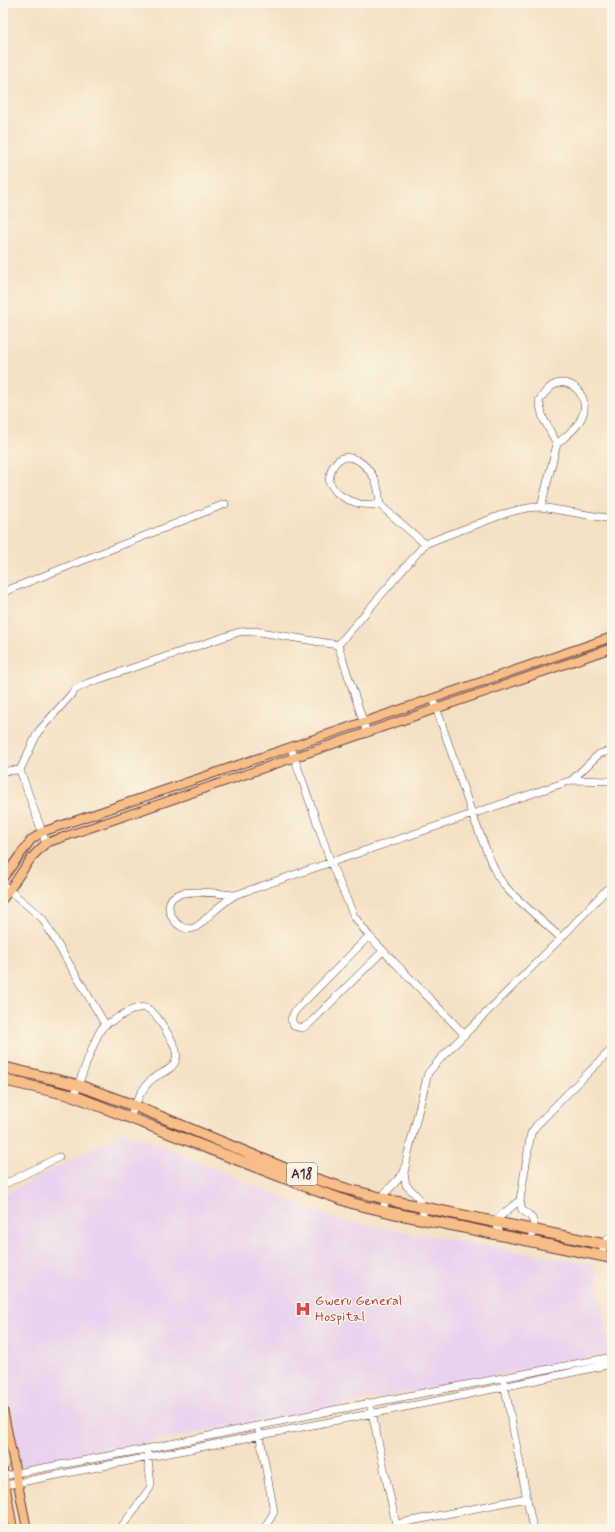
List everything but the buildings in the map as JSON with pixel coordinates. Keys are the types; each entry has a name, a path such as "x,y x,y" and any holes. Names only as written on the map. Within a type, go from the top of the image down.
{"highway":[{"name":"A18","path":"3,1067 78,1085 135,1106 221,1141 282,1172 355,1204 424,1220 612,1258"},
{"name":"A18","path":"3,1080 74,1096 218,1152 282,1172 384,1199 608,1245"},
{"path":"164,1130 168,1119"},
{"path":"218,1152 221,1141"}],"main road":[{"path":"3,878 32,840 42,832 612,637"},
{"path":"3,899 6,888 39,849 46,843 612,648"},
{"path":"3,1409 27,1529"},
{"path":"4,1478 14,1529"}],"street":[{"path":"541,507 557,444 576,427 585,408 577,388 572,385 562,383 556,384 545,392 539,401 543,418 557,444"},
{"path":"380,505 379,490 375,479 361,462 347,456 336,462 330,471 329,482 336,492 346,499 360,504 380,505 426,544"},
{"path":"3,594 8,590 225,504"},
{"path":"338,645 426,544 439,538 530,507 541,507 612,519"},
{"path":"46,843 20,770 38,732 76,689 88,683 239,632 254,631 338,645"},
{"path":"338,645 367,733"},
{"path":"433,698 472,814 489,857 504,885 561,938"},
{"path":"291,748 331,862 354,916 369,936 465,1035"},
{"path":"572,780 599,754 612,750"},
{"path":"3,771 20,770"},
{"path":"235,895 191,893 177,894 169,903 170,912 177,924 186,928 193,928 199,925 221,905 235,895 572,780 612,781"},
{"path":"424,1220 422,1207 414,1192 406,1185 404,1173 422,1092 428,1073 440,1058 465,1035 561,938 606,890 612,886"},
{"path":"6,888 34,911 48,926 105,1024"},
{"path":"369,936 295,1011 291,1019 294,1026 302,1028 308,1025 383,951"},
{"path":"74,1096 97,1038 105,1024 134,1009 141,1007 147,1009 154,1012 158,1017 177,1054 176,1060 172,1066 151,1081 135,1106 130,1117"},
{"path":"530,1242 534,1230 532,1220 530,1216 522,1210 520,1200 531,1133 556,1105 612,1049"},
{"path":"3,1185 59,1157"},
{"path":"384,1211 385,1193 404,1173"},
{"path":"500,1235 496,1222 499,1217 520,1200"},
{"path":"601,1256 608,1245 606,1241 612,1236"},
{"path":"4,1478 16,1473 146,1449 612,1357"},
{"path":"4,1478 18,1483 612,1364"},
{"path":"504,1378 533,1529"},
{"path":"371,1404 396,1526 527,1498"},
{"path":"258,1426 274,1512 264,1529"},
{"path":"120,1529 150,1488 151,1483 146,1449"}],"shaded area":[{"name":"Gweru General Hospital","path":"125,1131 334,1219 595,1265 611,1353 21,1467 3,1368 3,1195"}],"place":[{"name":"Gweru General Hospital","path":"303,1309"}]}
